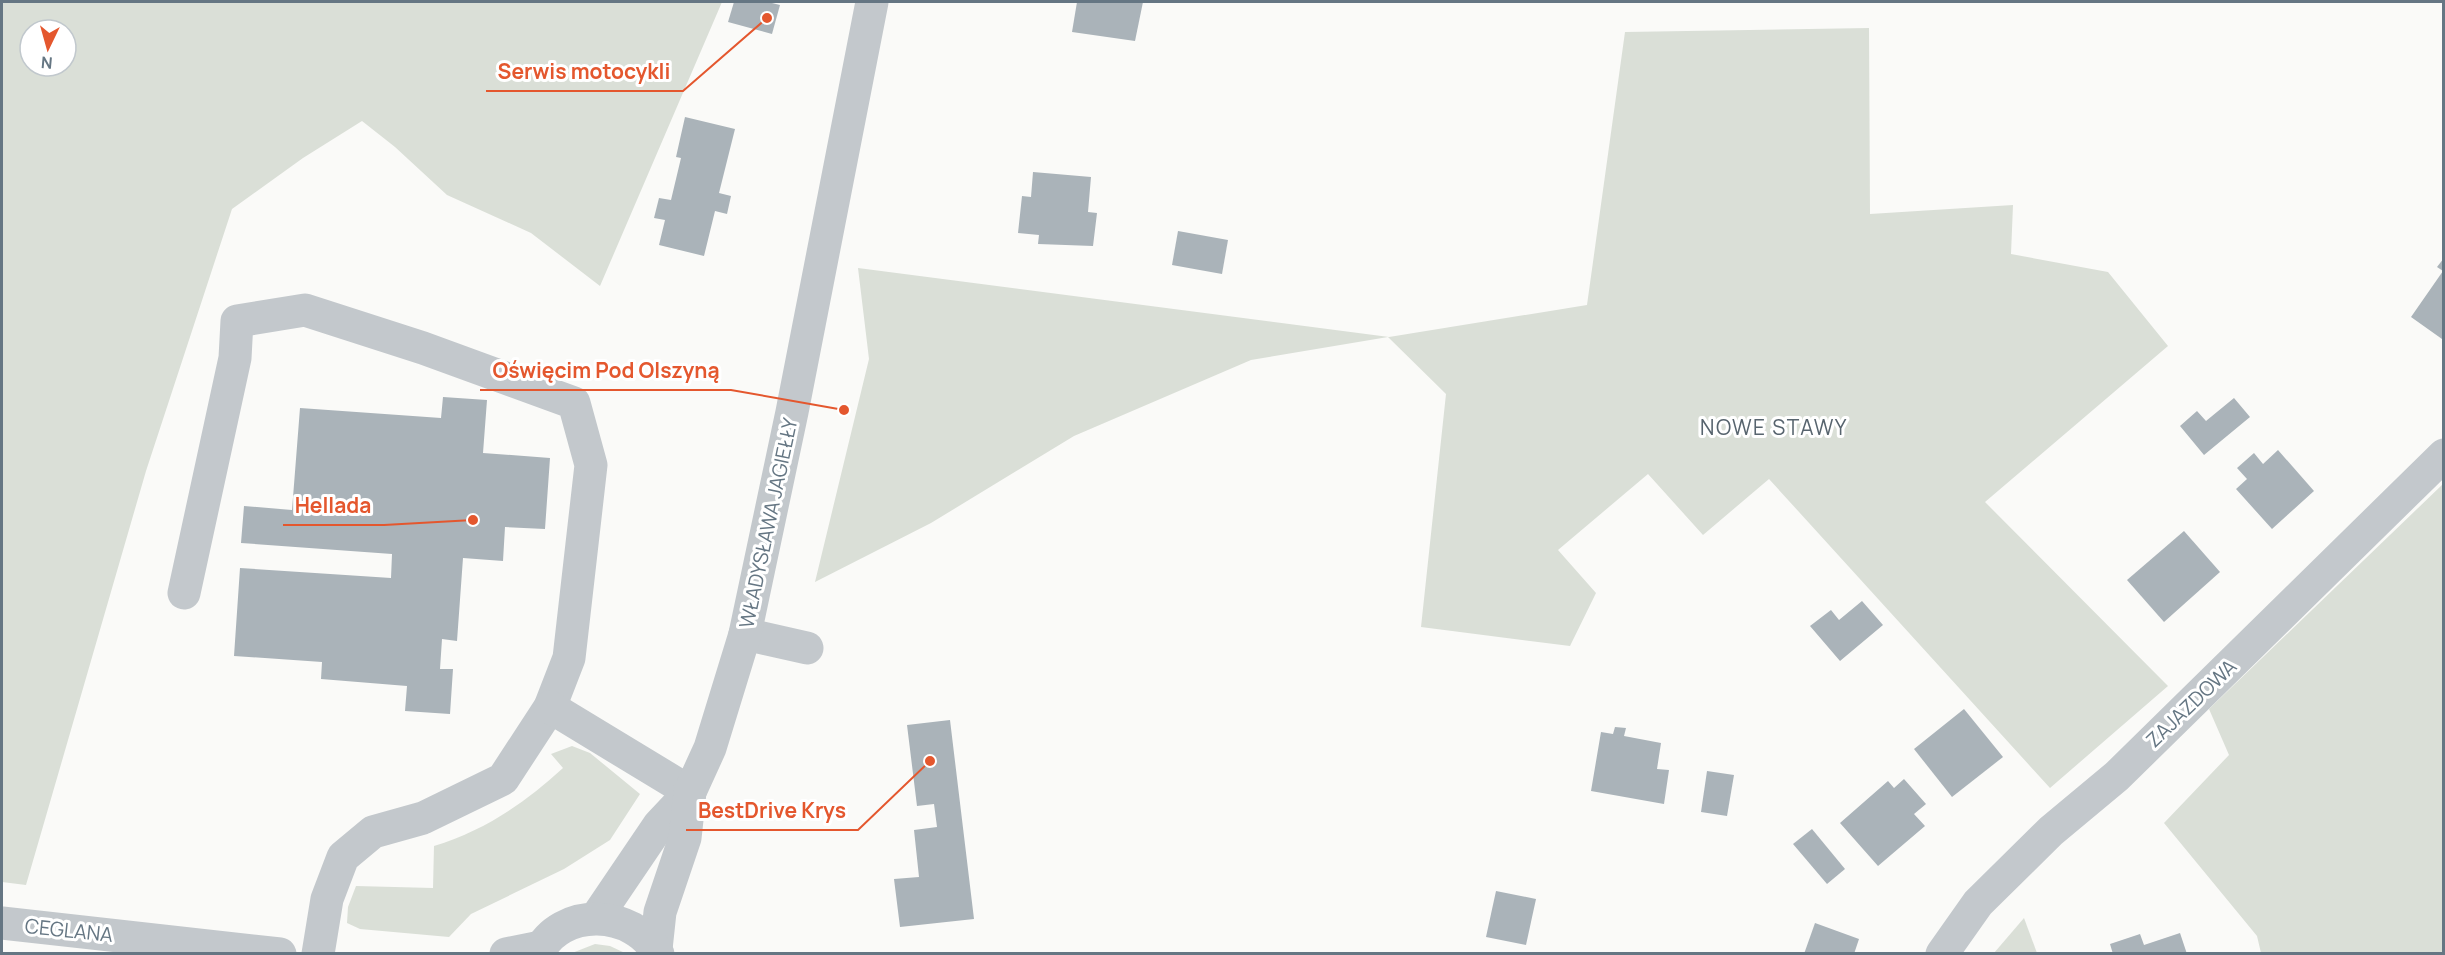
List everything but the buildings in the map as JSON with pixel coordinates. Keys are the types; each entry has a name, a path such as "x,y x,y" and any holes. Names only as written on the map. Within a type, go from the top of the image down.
{"street":[{"name":"WŁADYSŁAWA JAGIEŁŁY","path":"657,951 660,912 685,838 690,792 710,748 745,634 792,412 872,2"},
{"path":"184,593 235,358 237,321 305,310 423,348 574,403 591,465 569,657 550,707 503,779 423,818 373,832 343,858 327,898 318,954"},
{"name":"ZAJAZDOWA","path":"1942,954 1978,903 2051,831 2117,776 2444,456"},
{"path":"745,634 807,648"},
{"path":"550,707 690,792"},
{"name":"WŁADYSŁAWA JAGIEŁŁY","path":"596,918 658,825 690,792"},
{"path":"506,954 539,950 556,931 575,921 596,918 619,921 640,932 657,951"},
{"name":"CEGLANA","path":"2,923 280,954"}],"shaded area":[{"path":"2,2 722,2 600,286 531,233 447,195 395,147 362,121 303,158 232,209 146,471 26,885 2,882"},
{"path":"1869,28 1870,214 2013,205 2011,254 2108,272 2168,346 1985,502 2168,686 2050,788 1769,479 1703,535 1648,474 1558,550 1596,593 1570,646 1421,627 1446,394 1388,337 1251,360 1074,436 931,523 815,582 869,359 858,268 1389,337 1587,305 1625,32"},
{"path":"2443,484 2443,953 2261,953 2257,936 2164,823 2229,755 2209,709"},
{"path":"572,746 590,753 640,794 610,840 564,869 471,914 449,937 360,929 347,923 348,907 356,886 433,888 434,846 487,824 519,804 563,768 551,754"},
{"path":"2024,918 2037,953 1994,953"},
{"path":"595,944 610,946 625,953 572,953"}],"place":[{"name":"Serwis motocykli","path":"767,18"},
{"name":"Oświęcim Pod Olszyną","path":"844,410"},
{"name":"Hellada","path":"473,520"},
{"name":"BestDrive Krys","path":"930,761"}],"district":[{"name":"NOWE STAWY","path":"1774,427"}]}
